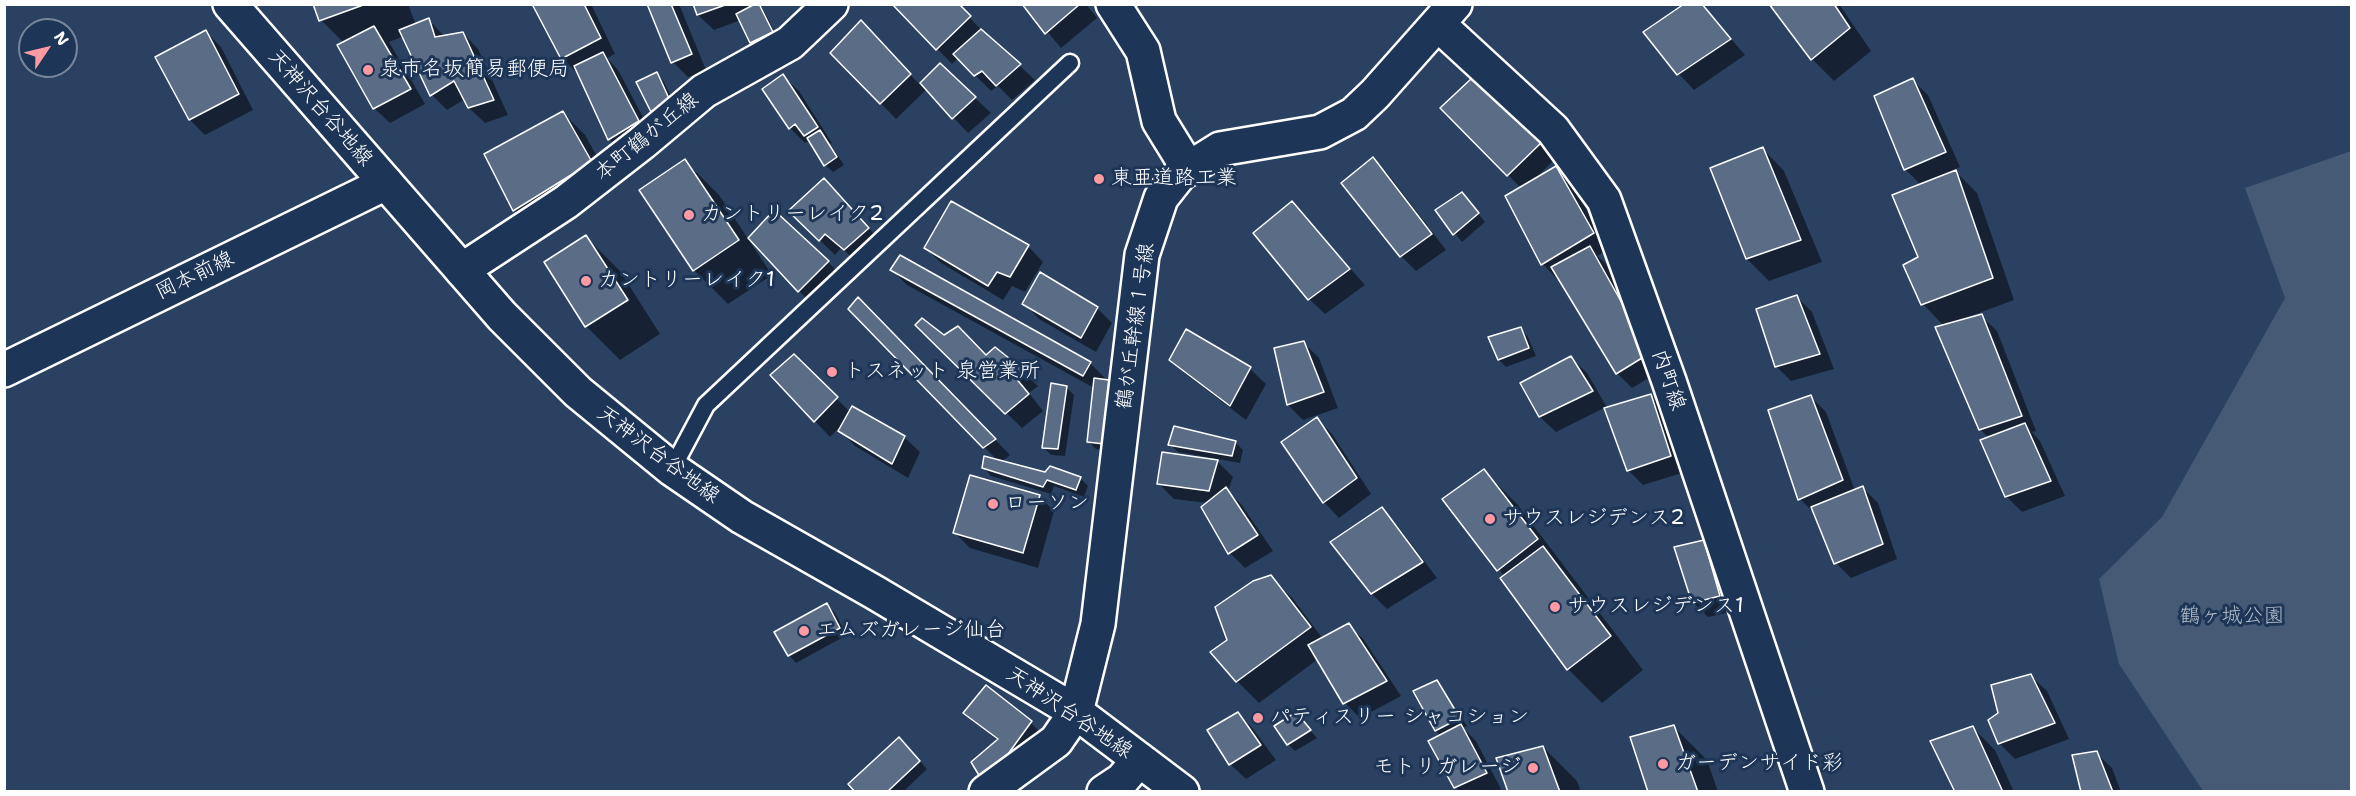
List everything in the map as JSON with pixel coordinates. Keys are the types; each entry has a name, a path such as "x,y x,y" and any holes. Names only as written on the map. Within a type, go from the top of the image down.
{"street":[{"name":"天神沢台谷地線","path":"230,4 502,316 578,392 672,469 742,517 1076,712 1182,792"},
{"name":"本町鶴が丘線","path":"462,270 566,202 642,143 704,90 790,43 831,4"},
{"path":"1113,4 1143,51 1159,121 1188,168"},
{"name":"鶴が丘幹線１号線","path":"1076,712 1098,624 1142,255 1161,198 1180,174 1220,149 1320,132 1354,114 1447,14"},
{"name":"内町線","path":"1447,14 1553,130 1604,200 1669,381 1807,792"},
{"name":"岡本前線","path":"4,370 386,183"},
{"path":"986,792 1056,741 1076,712"},
{"path":"1104,792 1122,780 1139,760"}],"lane":[{"path":"672,469 706,405 1070,63"}],"green space":[{"name":"鶴ヶ城公園","path":"2351,151 2351,791 2203,791 2119,664 2099,579 2162,517 2285,298 2245,188"}],"building":[{"path":"313,4 366,4 319,21"},
{"path":"532,4 584,4 601,38 561,59"},
{"path":"647,4 671,4 692,54 671,63"},
{"path":"693,4 728,4 697,15"},
{"path":"759,4 773,32 750,43 736,14"},
{"path":"892,4 959,4 971,16 936,50"},
{"path":"1022,4 1080,4 1045,34"},
{"path":"1684,4 1702,4 1731,39 1677,75 1643,32"},
{"path":"1769,4 1834,4 1850,28 1811,60"},
{"path":"429,18 435,37 463,32 494,100 468,108 454,81 430,96 399,30"},
{"path":"861,20 911,74 880,104 830,53"},
{"path":"374,26 411,89 373,109 337,45"},
{"path":"981,29 1021,64 996,86 982,71 974,76 953,54"},
{"path":"206,30 239,94 189,120 155,57"},
{"path":"603,52 639,121 608,140 574,66"},
{"path":"940,63 976,97 952,119 920,83"},
{"path":"657,72 672,105 652,114 636,82"},
{"path":"783,74 818,127 804,136 795,124 789,129 762,89"},
{"path":"1472,78 1542,142 1507,176 1440,108"},
{"path":"1913,78 1946,152 1904,170 1874,96"},
{"path":"563,111 592,162 513,211 484,154"},
{"path":"820,130 837,157 824,166 807,138"},
{"path":"1763,147 1801,240 1746,259 1710,168"},
{"path":"1373,157 1432,234 1400,257 1341,183"},
{"name":"カントリーレイク2","path":"685,159 739,240 693,271 639,190"},
{"path":"1556,166 1594,233 1541,265 1505,196"},
{"path":"1956,170 1993,278 1921,305 1903,265 1918,257 1892,195"},
{"path":"824,178 869,228 844,250 825,234 819,241 788,211"},
{"path":"1462,192 1479,213 1453,235 1435,210"},
{"path":"951,201 1029,245 1010,277 997,272 988,286 924,248"},
{"path":"1292,201 1350,269 1308,300 1253,233"},
{"path":"774,210 829,261 798,292 748,238"},
{"name":"カントリーレイク1","path":"586,235 628,300 585,327 544,262"},
{"path":"1590,246 1650,353 1616,374 1551,267"},
{"path":"900,255 1091,362 1083,376 890,270"},
{"path":"1040,272 1098,307 1081,338 1022,304"},
{"path":"1797,295 1820,354 1775,367 1756,309"},
{"path":"858,297 996,439 983,448 848,309"},
{"path":"1982,314 2022,416 1979,430 1935,327"},
{"path":"922,318 944,335 958,326 986,355 995,347 1024,370 1015,377 1029,394 1005,414 915,325"},
{"path":"1521,327 1529,348 1498,360 1488,337"},
{"path":"1186,329 1251,367 1230,406 1169,360"},
{"path":"1304,341 1324,392 1287,405 1274,348"},
{"path":"794,354 838,397 814,422 770,375"},
{"path":"1571,356 1593,391 1539,417 1520,383"},
{"path":"1094,378 1109,380 1104,444 1087,442"},
{"path":"1051,383 1067,386 1058,449 1042,448"},
{"path":"1651,394 1671,456 1627,471 1604,408"},
{"path":"1811,395 1843,480 1798,500 1768,410"},
{"path":"852,406 905,436 892,464 838,431"},
{"path":"1317,417 1357,478 1323,503 1281,442"},
{"path":"2025,423 2051,481 2005,497 1980,440"},
{"path":"1174,426 1236,441 1232,456 1168,445"},
{"path":"1162,452 1218,460 1209,491 1157,484"},
{"path":"984,456 1045,472 1050,466 1081,477 1076,490 1047,480 1043,487 982,468"},
{"name":"サウスレジデンス2","path":"1484,469 1538,539 1497,571 1442,499"},
{"path":"970,475 1040,495 1023,553 953,533"},
{"path":"1863,486 1883,544 1834,564 1811,507"},
{"path":"1226,487 1258,535 1228,554 1201,507"},
{"path":"1382,507 1423,562 1371,594 1330,542"},
{"path":"1704,540 1720,596 1692,603 1674,547"},
{"name":"サウスレジデンス1","path":"1543,546 1611,636 1567,670 1500,578"},
{"path":"1271,575 1311,627 1236,682 1210,652 1227,640 1215,607 1253,581"},
{"path":"827,603 840,628 788,656 774,632"},
{"path":"1349,623 1387,681 1343,704 1308,645"},
{"path":"2031,674 2055,723 1998,744 1988,720 1998,713 1991,685"},
{"path":"1437,680 1460,718 1435,731 1413,691"},
{"path":"986,685 1032,721 1008,754 980,777 971,762 998,739 963,713"},
{"path":"1238,712 1261,745 1229,765 1207,730"},
{"path":"1296,712 1311,730 1287,745 1274,726"},
{"path":"1461,724 1487,773 1454,788 1428,741"},
{"name":"ガーデンサイド彩","path":"1674,725 1698,792 1648,792 1630,737"},
{"path":"1973,726 2003,792 1955,792 1930,741"},
{"path":"899,737 920,761 887,792 855,792 848,784"},
{"path":"1543,746 1560,792 1508,792 1496,758"},
{"path":"2097,751 2113,792 2081,792 2072,755"}],"place":[{"name":"泉市名坂簡易郵便局","path":"368,70"},
{"name":"東亜道路工業","path":"1099,179"},
{"name":"カントリーレイク2","path":"689,215"},
{"name":"カントリーレイク1","path":"586,281"},
{"name":"トスネット 泉営業所","path":"832,372"},
{"name":"ローソン","path":"993,504"},
{"name":"サウスレジデンス2","path":"1490,519"},
{"name":"サウスレジデンス1","path":"1555,607"},
{"name":"エムズガレージ仙台","path":"804,631"},
{"name":"パティスリー シャコション","path":"1258,718"},
{"name":"ガーデンサイド彩","path":"1663,764"},
{"name":"モトリガレージ","path":"1533,768"}]}
